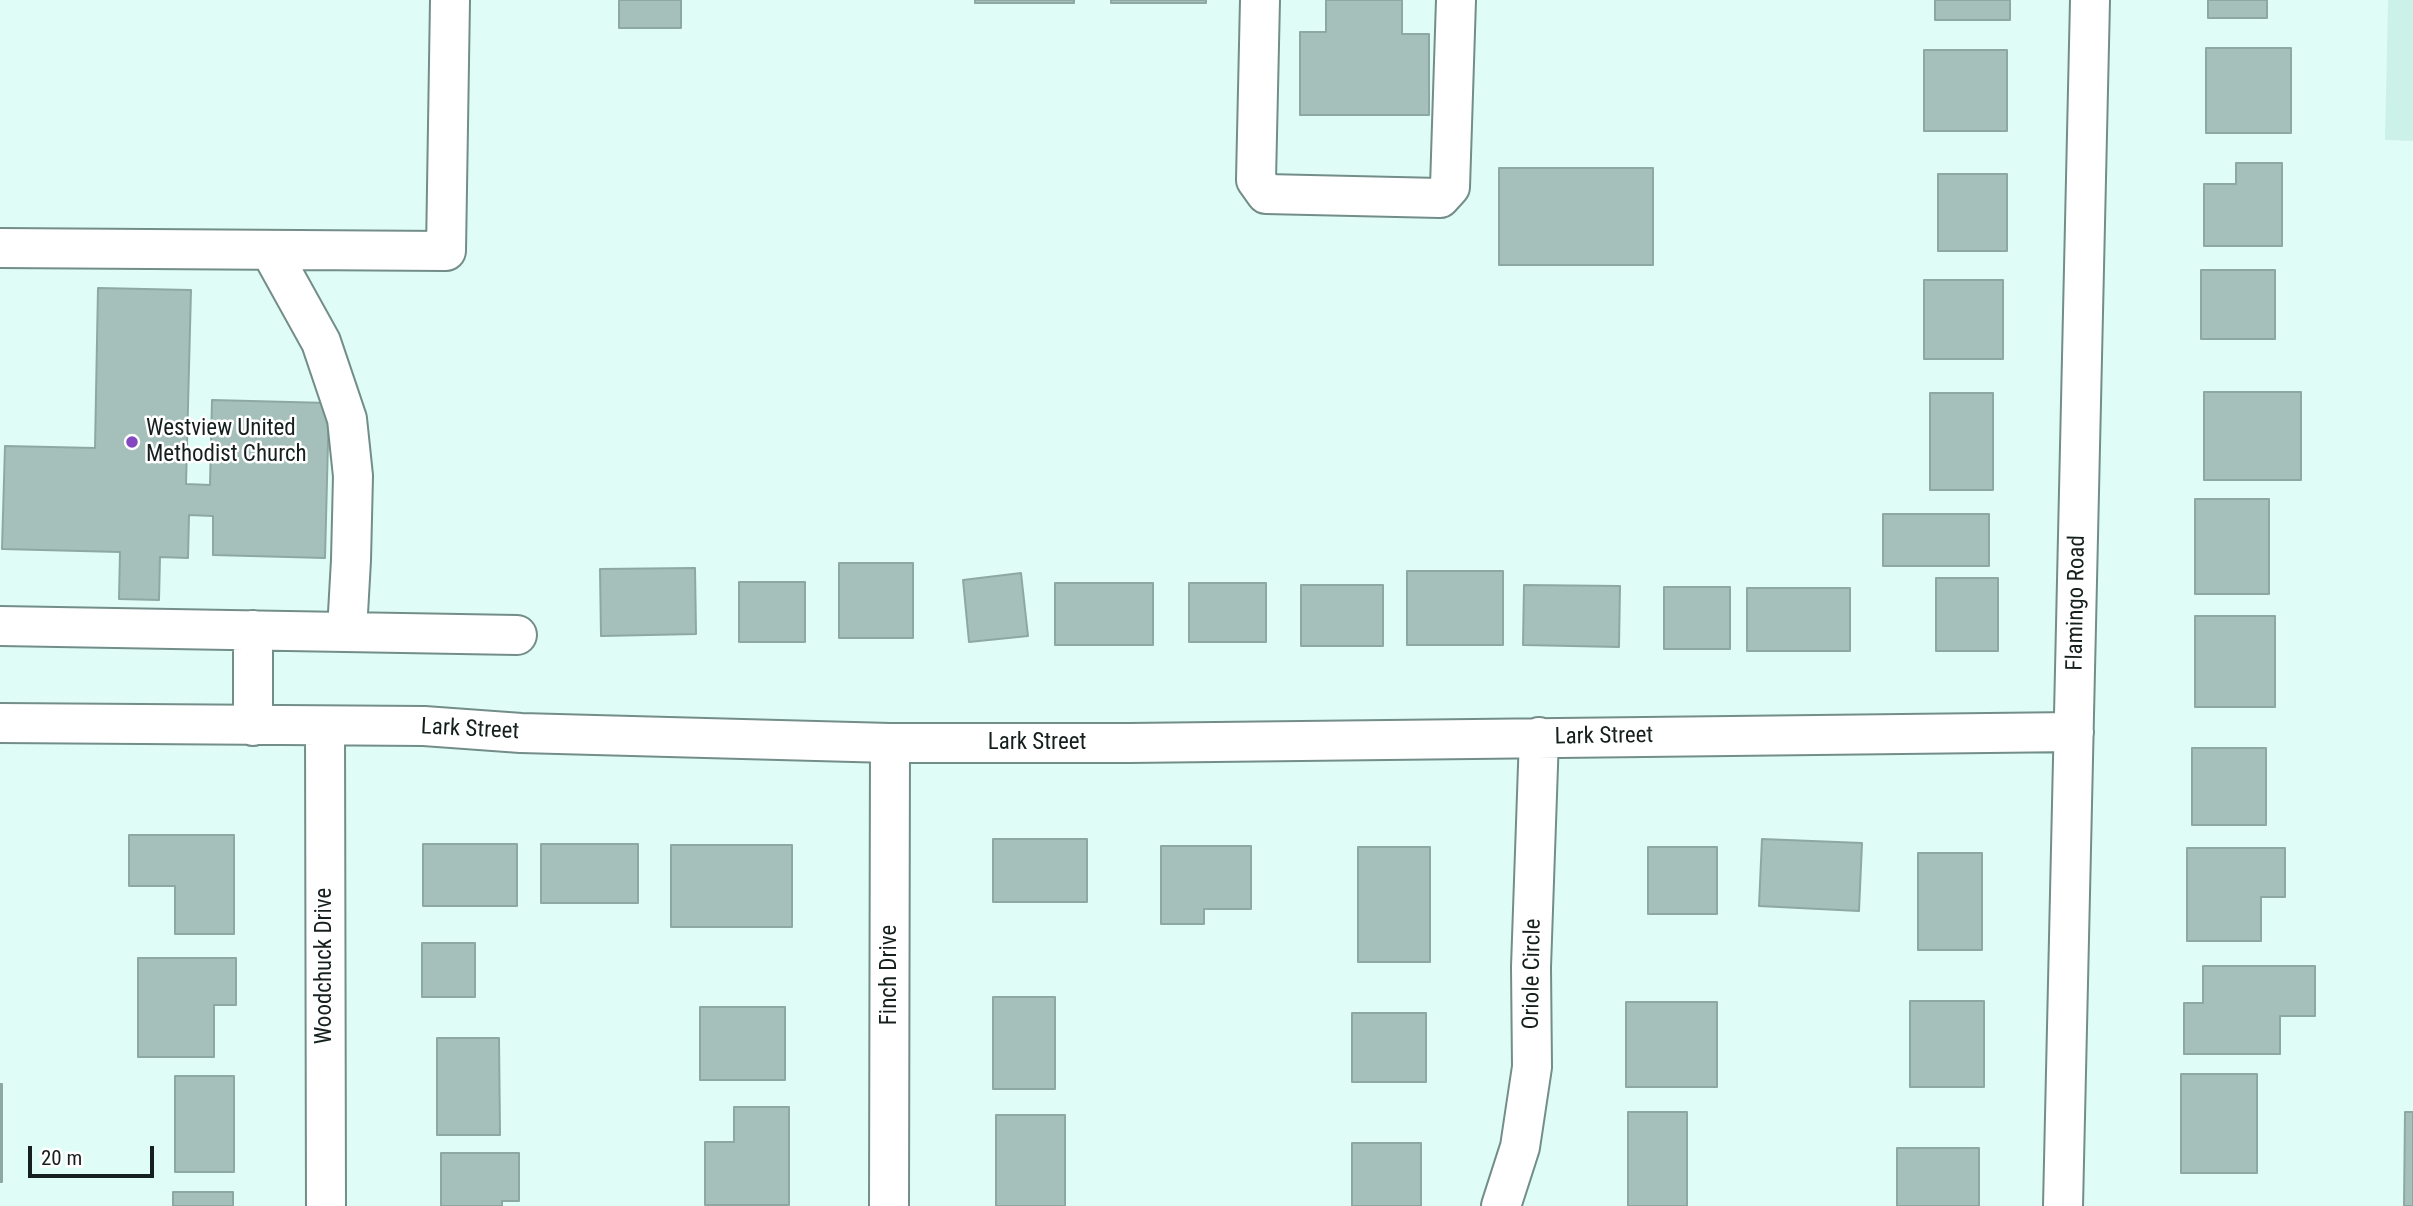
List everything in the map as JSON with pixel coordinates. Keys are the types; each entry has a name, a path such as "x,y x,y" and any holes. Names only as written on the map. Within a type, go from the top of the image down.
{"street":[{"path":"0,248 446,251 450,0"},
{"path":"1260,0 1256,180 1266,194 1440,198 1450,187 1456,0"},
{"name":"Flamingo Road","path":"2063,1206 2090,0"},
{"path":"270,250 321,342 347,419 353,476 347,631"},
{"path":"0,625 517,635"},
{"path":"253,630 253,726"},
{"name":"Lark Street","path":"0,723 424,726 521,733 890,743 1129,743 2074,732"},
{"name":"Woodchuck Drive","path":"325,726 326,1206"},
{"name":"Oriole Circle","path":"1501,1206 1520,1147 1532,1067 1531,967 1538,737"},
{"name":"Finch Drive","path":"889,1206 890,743"}],"shaded area":[{"path":"2388,0 2413,0 2413,141 2385,140"}],"building":[{"path":"619,0 681,0 681,28 619,28"},
{"path":"975,0 1074,0 1074,3 975,3"},
{"path":"1111,0 1206,0 1206,3 1111,3"},
{"path":"1326,0 1402,0 1402,34 1429,34 1429,115 1300,115 1300,32 1326,32"},
{"path":"1935,0 2010,0 2010,20 1935,20"},
{"path":"2208,0 2267,0 2267,18 2208,18"},
{"path":"2206,48 2291,48 2291,133 2206,133"},
{"path":"1924,50 2007,50 2007,131 1924,131"},
{"path":"2236,163 2282,163 2282,246 2204,246 2204,184 2236,184"},
{"path":"1499,168 1653,168 1653,265 1499,265"},
{"path":"1938,174 2007,174 2007,251 1938,251"},
{"path":"2201,270 2275,270 2275,339 2201,339"},
{"path":"1924,280 2003,280 2003,359 1924,359"},
{"path":"98,288 191,290 186,484 210,485 212,400 329,403 325,558 213,555 213,516 189,515 188,558 160,557 159,600 119,599 120,552 2,549 5,446 95,448"},
{"path":"2204,392 2301,392 2301,480 2204,480"},
{"path":"1930,393 1993,393 1993,490 1930,490"},
{"path":"2195,499 2269,499 2269,594 2195,594"},
{"path":"1883,514 1989,514 1989,566 1883,566"},
{"path":"839,563 913,563 913,638 839,638"},
{"path":"695,568 696,634 601,636 600,569"},
{"path":"1407,571 1503,571 1503,645 1407,645"},
{"path":"1021,573 1028,636 969,642 963,580"},
{"path":"1936,578 1998,578 1998,651 1936,651"},
{"path":"739,582 805,582 805,642 739,642"},
{"path":"1055,583 1153,583 1153,645 1055,645"},
{"path":"1189,583 1266,583 1266,642 1189,642"},
{"path":"1301,585 1383,585 1383,646 1301,646"},
{"path":"1524,585 1620,586 1619,647 1523,645"},
{"path":"1664,587 1730,587 1730,649 1664,649"},
{"path":"1747,588 1850,588 1850,651 1747,651"},
{"path":"2195,616 2275,616 2275,707 2195,707"},
{"path":"2192,748 2266,748 2266,825 2192,825"},
{"path":"129,835 234,835 234,934 175,934 175,886 129,886"},
{"path":"993,839 1087,839 1087,902 993,902"},
{"path":"1762,839 1862,843 1859,911 1759,906"},
{"path":"423,844 517,844 517,906 423,906"},
{"path":"541,844 638,844 638,903 541,903"},
{"path":"671,845 792,845 792,927 671,927"},
{"path":"1161,846 1251,846 1251,909 1204,909 1204,924 1161,924"},
{"path":"1358,847 1430,847 1430,962 1358,962"},
{"path":"1648,847 1717,847 1717,914 1648,914"},
{"path":"2187,848 2285,848 2285,897 2261,897 2261,941 2187,941"},
{"path":"1918,853 1982,853 1982,950 1918,950"},
{"path":"422,943 475,943 475,997 422,997"},
{"path":"138,958 236,958 236,1005 214,1005 214,1057 138,1057"},
{"path":"2203,966 2315,966 2315,1016 2280,1016 2280,1054 2184,1054 2184,1003 2203,1003"},
{"path":"993,997 1055,997 1055,1089 993,1089"},
{"path":"1910,1001 1984,1001 1984,1087 1910,1087"},
{"path":"1626,1002 1717,1002 1717,1087 1626,1087"},
{"path":"700,1007 785,1007 785,1080 700,1080"},
{"path":"1352,1013 1426,1013 1426,1082 1352,1082"},
{"path":"437,1038 499,1038 500,1135 437,1135"},
{"path":"2181,1074 2257,1074 2257,1173 2181,1173"},
{"path":"175,1076 234,1076 234,1172 175,1172"},
{"path":"2,1084 2,1182 0,1182"},
{"path":"734,1107 789,1107 789,1205 705,1205 705,1142 734,1142"},
{"path":"1628,1112 1687,1112 1687,1206 1628,1206"},
{"path":"2405,1112 2413,1112 2413,1206 2404,1206"},
{"path":"996,1115 1065,1115 1065,1206 996,1206"},
{"path":"1352,1143 1421,1143 1421,1206 1352,1206"},
{"path":"1897,1148 1979,1148 1979,1206 1897,1206"},
{"path":"441,1153 519,1153 519,1201 502,1201 502,1206 441,1206"},
{"path":"173,1192 233,1192 233,1206 173,1206"}],"place":[{"name":"Westview United Methodist Church","path":"132,442"}]}
